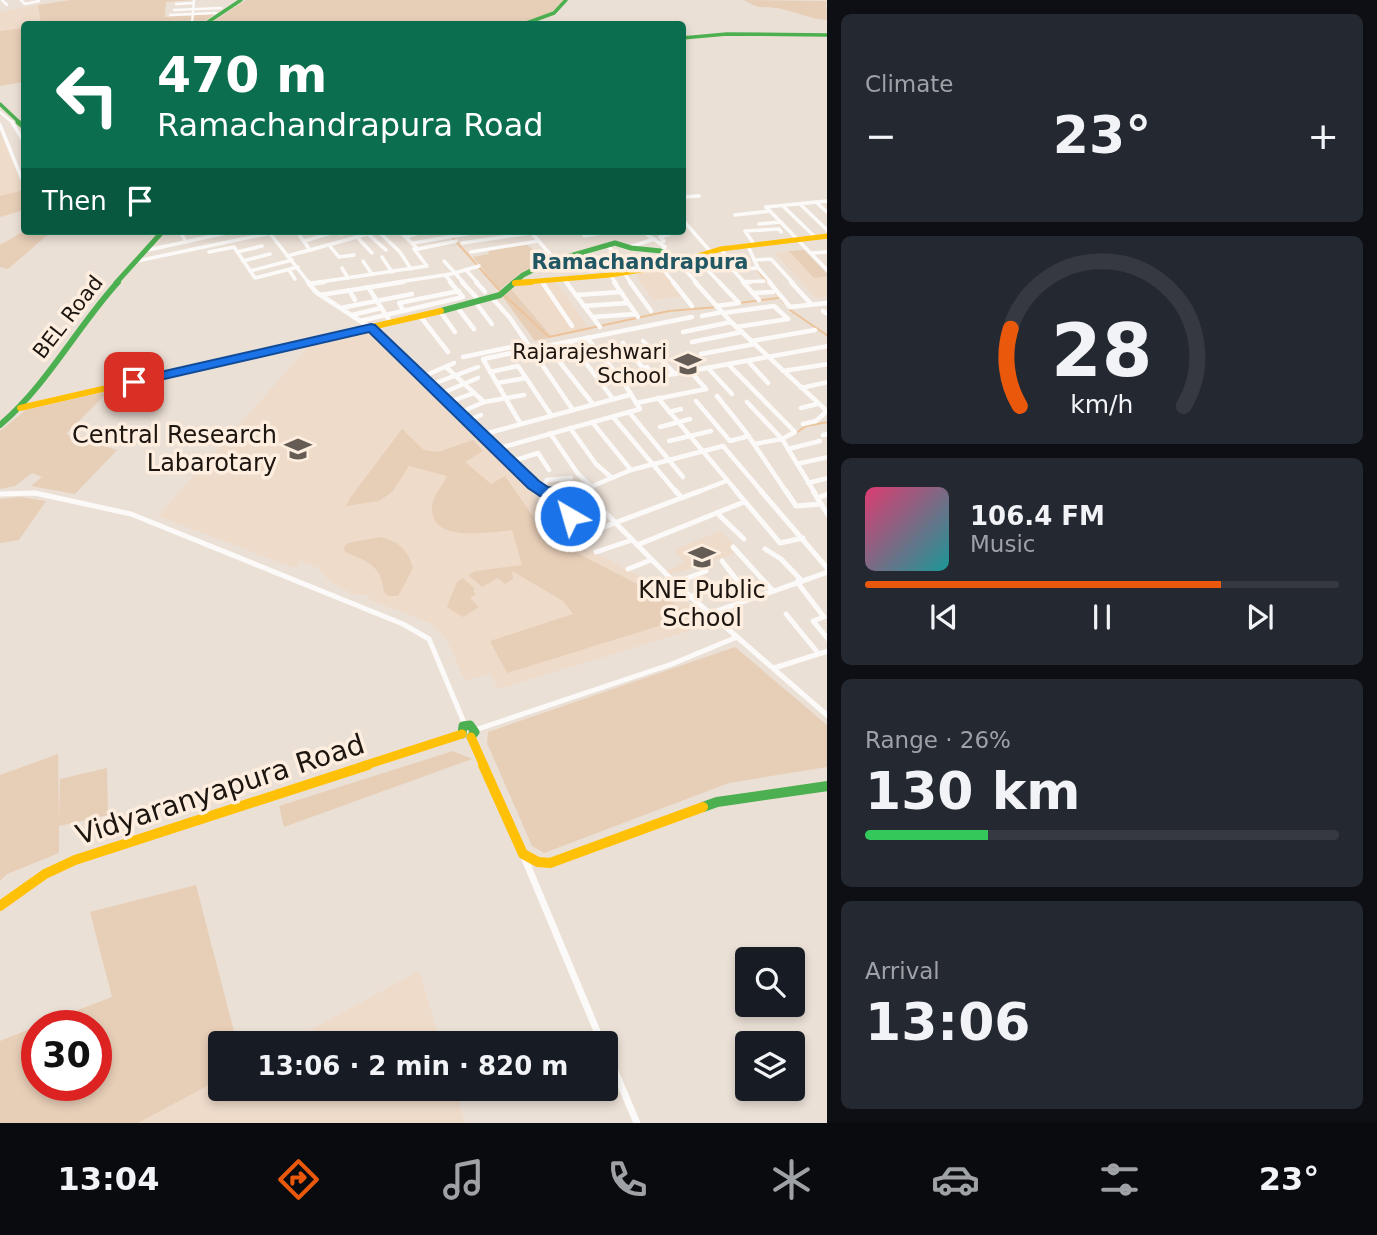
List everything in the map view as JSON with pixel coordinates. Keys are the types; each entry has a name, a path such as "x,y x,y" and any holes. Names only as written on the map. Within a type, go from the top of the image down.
{"street":[{"path":"2,0 7,5"},
{"path":"21,0 25,4 38,0"},
{"path":"210,21 241,0"},
{"path":"532,21 553,13 564,6 566,0"},
{"path":"192,21 193,5"},
{"path":"175,7 193,5 221,8"},
{"path":"175,7 216,5"},
{"path":"170,15 216,13"},
{"path":"686,39 752,34 827,36"},
{"path":"0,103 21,122"},
{"path":"0,112 12,121 21,137"},
{"path":"12,121 0,124 21,176"},
{"path":"686,197 699,195"},
{"path":"736,215 827,201"},
{"path":"816,202 827,211"},
{"path":"800,204 827,232"},
{"path":"783,206 815,237"},
{"path":"768,210 825,266"},
{"path":"759,224 781,222"},
{"path":"686,224 710,251"},
{"path":"686,229 690,228"},
{"path":"782,232 779,229 745,231 758,268 790,307 827,303"},
{"path":"766,230 775,240"},
{"path":"20,408 476,303 515,283 610,275 661,267 721,248 827,233"},
{"name":"BEL Road","path":"3,421 20,408 96,306 160,235"},
{"path":"182,235 186,242"},
{"path":"148,250 217,235"},
{"path":"137,261 257,235"},
{"path":"271,235 320,295 371,328 509,462 542,490 583,490 631,470 723,446 827,569"},
{"path":"310,250 302,238 320,235"},
{"path":"342,235 347,241"},
{"path":"287,256 366,235"},
{"path":"369,235 386,250"},
{"path":"382,235 400,252 411,269"},
{"path":"405,237 411,235"},
{"path":"413,243 460,235"},
{"path":"461,243 512,235"},
{"path":"533,235 562,268 588,266"},
{"path":"584,236 589,235"},
{"path":"611,235 611,244 651,311"},
{"path":"648,235 677,261 736,327 827,412 816,421 803,424"},
{"path":"662,247 664,241 660,237 667,235"},
{"path":"309,284 427,265 413,243 405,237"},
{"path":"358,238 372,253"},
{"path":"629,247 654,239"},
{"path":"400,252 456,241"},
{"path":"471,252 538,241"},
{"path":"230,242 258,285"},
{"path":"515,283 523,275 555,260 611,244 629,247 674,245"},
{"path":"329,245 339,257 354,255"},
{"path":"237,252 262,246"},
{"path":"209,252 234,247"},
{"path":"721,248 733,270 759,300"},
{"path":"812,253 827,252"},
{"path":"243,261 270,254"},
{"path":"694,256 739,303 716,306"},
{"path":"382,257 392,272"},
{"path":"754,260 771,259 811,304"},
{"path":"250,271 292,260"},
{"path":"363,261 372,274"},
{"path":"444,261 476,298 476,303 492,324"},
{"path":"320,295 445,275 479,266"},
{"path":"255,278 298,267"},
{"path":"661,267 692,306"},
{"path":"342,268 348,278"},
{"path":"733,270 758,268"},
{"path":"289,270 295,279"},
{"path":"466,270 510,318 573,410"},
{"path":"273,274 276,282"},
{"path":"360,321 463,297 445,275"},
{"path":"593,317 637,315 610,275"},
{"path":"564,279 600,327"},
{"path":"542,281 572,326"},
{"path":"743,282 764,281"},
{"path":"398,282 403,290"},
{"path":"383,285 388,292"},
{"path":"368,287 391,323"},
{"path":"349,290 355,300"},
{"path":"576,295 621,292"},
{"path":"753,293 773,292"},
{"path":"341,308 412,294"},
{"path":"584,306 628,303"},
{"path":"702,316 774,306 788,319 736,327"},
{"path":"457,307 474,329"},
{"path":"352,315 381,308"},
{"path":"440,312 455,332"},
{"path":"421,316 448,352"},
{"path":"593,404 547,346 692,317"},
{"path":"683,332 731,322"},
{"path":"701,354 816,330"},
{"path":"692,342 742,332"},
{"path":"496,449 640,409 624,383 587,338"},
{"path":"643,341 675,374"},
{"path":"570,342 613,399"},
{"path":"622,343 643,368 647,367 655,377"},
{"path":"463,357 526,344"},
{"path":"624,383 827,346"},
{"path":"512,353 483,359 520,423"},
{"path":"748,361 768,383"},
{"path":"422,377 454,363"},
{"path":"783,371 827,363"},
{"path":"728,364 795,432 782,439 754,444"},
{"path":"430,385 478,366"},
{"path":"490,372 518,366 551,415"},
{"path":"446,367 484,402"},
{"path":"708,368 732,394"},
{"path":"636,403 706,388 690,371"},
{"path":"440,394 478,378"},
{"path":"497,383 526,378"},
{"path":"801,388 827,382"},
{"path":"449,402 474,393"},
{"path":"459,413 484,402 524,395"},
{"path":"481,435 629,395"},
{"path":"718,396 749,436 796,506 821,504"},
{"path":"658,398 779,544 803,538"},
{"path":"696,401 730,441 749,436"},
{"path":"747,402 782,439 827,513"},
{"path":"801,408 817,404"},
{"path":"669,412 681,409"},
{"path":"629,412 683,477"},
{"path":"467,421 481,415"},
{"path":"613,417 681,497"},
{"path":"660,427 690,419"},
{"path":"592,422 631,470"},
{"path":"570,428 596,464 612,478"},
{"path":"669,441 711,431"},
{"path":"550,433 578,474 592,487"},
{"path":"788,449 823,437"},
{"path":"509,462 538,453 549,470"},
{"path":"797,464 827,457"},
{"path":"542,490 547,480 571,478"},
{"path":"808,482 827,478"},
{"path":"572,539 726,481"},
{"path":"583,490 708,614 827,715"},
{"path":"559,492 568,516"},
{"path":"0,494 34,493 131,514 403,624 429,639 466,725 462,728 469,733 523,854 597,1031"},
{"path":"817,498 827,495"},
{"path":"637,545 744,502"},
{"path":"556,520 578,513"},
{"path":"717,513 744,539"},
{"path":"596,552 632,540"},
{"path":"733,547 773,591"},
{"path":"765,549 781,559 824,617 813,621 827,638"},
{"path":"628,569 652,560"},
{"path":"722,561 751,598"},
{"path":"708,614 827,570"},
{"path":"675,583 706,571"},
{"path":"690,597 723,584"},
{"path":"786,614 818,653"},
{"path":"469,733 672,664 737,637"},
{"path":"774,668 827,651"},
{"name":"Vidyaranyapura Road","path":"0,906 45,874 75,860 469,733"},
{"path":"523,854 538,862 550,863 717,802 827,786"},
{"path":"618,1078 637,1123"}],"shaded area":[{"path":"71,0 193,0 166,2 165,17 215,14 204,21 41,21 38,5"},
{"path":"246,0 563,0 556,9 529,21 214,21"},
{"path":"744,0 826,1 827,20 757,6"},
{"path":"38,5 41,21 21,21 21,41 0,44 0,12"},
{"path":"21,28 21,82 0,86 0,31"},
{"path":"0,132 21,181 21,211 0,217"},
{"path":"21,191 21,211 0,217 0,196"},
{"path":"21,233 21,235 47,235 8,269 0,267 0,245"},
{"path":"526,244 552,259 519,274 500,290 473,257 489,254 488,250"},
{"path":"804,250 827,274 827,296 816,298 775,253"},
{"path":"804,250 827,276 814,278 789,251"},
{"path":"662,269 684,296 653,300 634,273"},
{"path":"555,281 590,330 552,337 511,289 517,284"},
{"path":"511,289 552,337 535,341 502,296"},
{"path":"367,329 426,382 528,482 548,529 679,596 715,623 498,689 490,673 465,681 446,638 430,623 370,600 368,595 352,594 328,580 319,568 300,561 295,568 158,516 311,344"},
{"path":"109,391 66,434 117,450 75,494 31,486 42,477 32,473 15,486 0,489 0,431 26,410"},
{"path":"402,429 424,450 438,452 473,440 483,451 465,462 491,484 505,476 548,538 670,601 691,616 507,673 490,641 573,614 563,601 512,571 513,579 505,584 498,578 482,587 468,575 476,571 522,565 512,530 463,533 440,526 434,518 432,506 447,476 409,466 392,492 379,501 346,506"},
{"path":"20,497 46,501 19,540 0,543 0,499"},
{"name":"KNE Public School","path":"720,531 740,552 670,575 666,571 684,562 674,550"},
{"path":"381,537 402,548 413,568 398,596 389,596 384,592 377,570 360,558 345,552 344,547 348,543"},
{"path":"463,578 475,589 473,591 476,594 470,598 479,607 463,617 447,607 457,582"},
{"path":"735,647 827,725 827,767 729,783 544,853 532,846 487,743 488,732"},
{"path":"453,751 472,759 284,827 279,806"},
{"path":"58,754 59,823 60,779 107,768 108,815 59,826 59,853 7,874 0,881 0,775"},
{"path":"196,885 234,1031 208,1031 208,1085 138,1123 0,1123 0,1041 21,1032 21,1101 112,1101 112,1010 78,1010 112,997 90,912"},
{"path":"419,971 437,1031 308,1031"},
{"path":"208,1085 208,1101 459,1101 465,1123 138,1123"}],"waterway":[{"path":"453,238 500,291"},
{"path":"757,269 784,303"},
{"path":"504,295 549,337 669,311 717,307"},
{"path":"739,303 778,298"},
{"path":"790,310 827,335"},
{"path":"796,433 806,426 827,422"}],"traffic: fast":[{"path":"210,21 241,0"},
{"path":"532,21 554,13 566,0"},
{"path":"686,38 727,34 827,35"},
{"path":"0,104 21,124"},
{"path":"0,425 20,408 96,306 159,235"},
{"path":"441,311 500,295 523,275 549,262 615,243 631,248 661,251 677,261"},
{"path":"462,734 463,726 470,725 475,732 471,737"},
{"path":"703,807 717,802 827,786"}],"traffic: slow":[{"path":"515,283 610,275 661,267 721,249 827,236"},
{"path":"20,408 441,311"},
{"path":"0,906 45,874 75,860 462,734"},
{"path":"471,737 523,854 538,862 550,863 703,807"}],"place":[{"name":"Rajarajeshwari School","path":"688,364"},
{"name":"Central Research Labarotary","path":"298,449"},
{"name":"KNE Public School","path":"702,557"}],"district":[{"name":"Ramachandrapura","path":"640,262"}],"route":[{"path":"134,382 371,328 533,485 545,492 559,492 561,505 570,516"}]}
